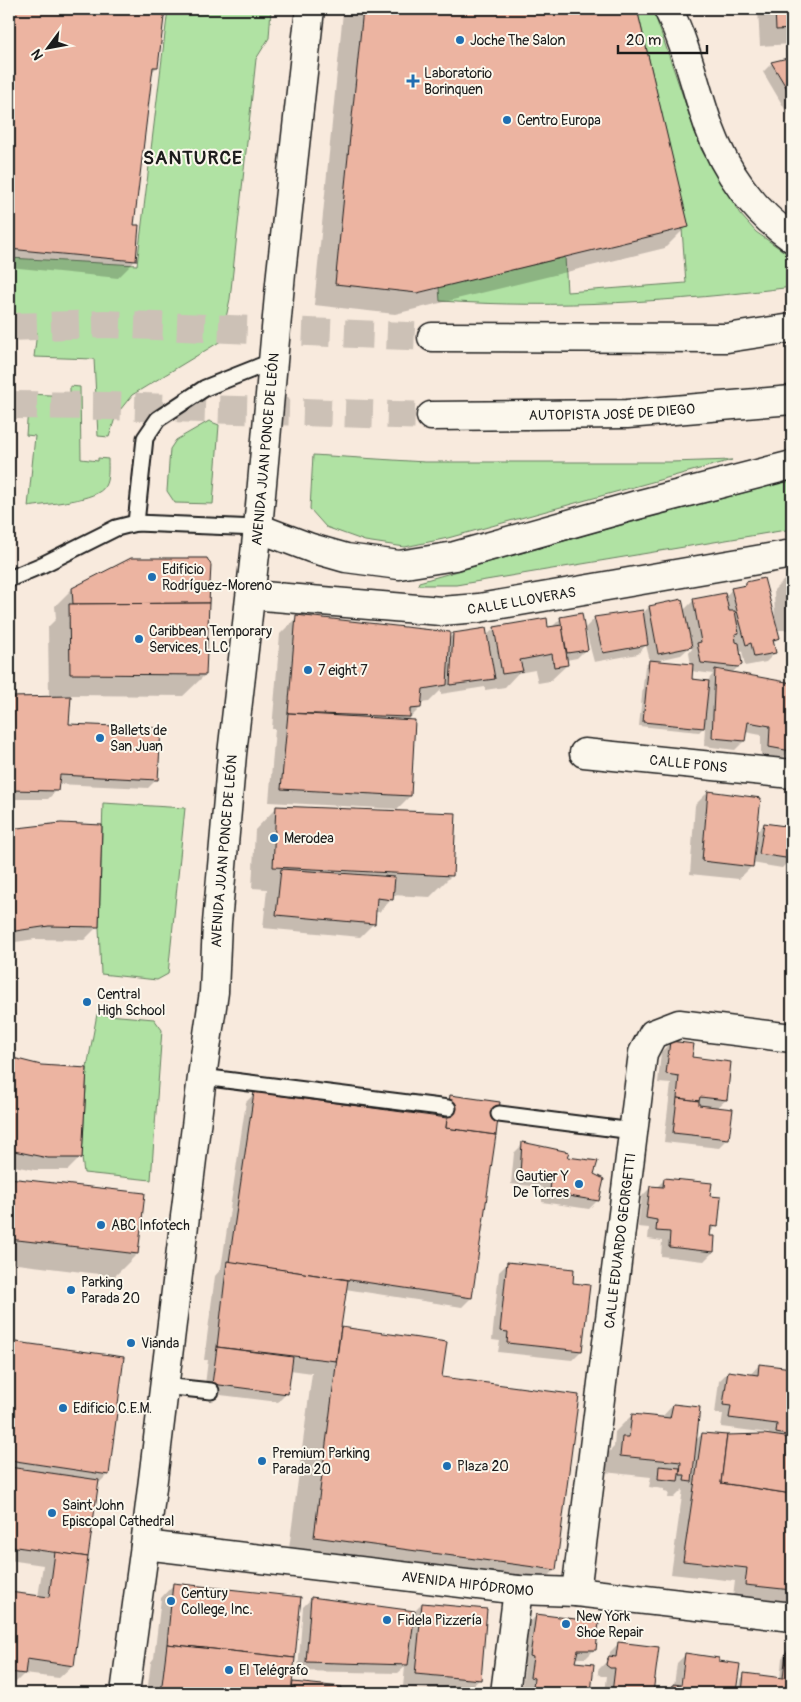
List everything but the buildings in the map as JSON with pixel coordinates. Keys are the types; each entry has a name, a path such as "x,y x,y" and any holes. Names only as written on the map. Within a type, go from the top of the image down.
{"main road":[{"name":"AVENIDA JUAN PONCE DE LEÓN","path":"124,1693 145,1545 214,992 217,923 229,791 258,528 273,361 310,9"},
{"path":"668,9 693,76 709,127 724,162 742,190 767,218 792,238"},
{"path":"432,337 727,338 792,328"},
{"name":"AUTOPISTA JOSÉ DE DIEGO","path":"431,416 627,414 792,400"},
{"path":"258,528 311,548 346,558 399,565 455,556 637,505 792,465"},
{"name":"CALLE LLOVERAS","path":"251,595 441,611 479,608 792,554"},
{"name":"CALLE PONS","path":"584,753 792,774"},
{"name":"CALLE EDUARDO GEORGETTI","path":"576,1592 643,1053 653,1034 679,1024 792,1038"},
{"name":"AVENIDA HIPÓDROMO","path":"145,1545 518,1590 576,1592 792,1617"},
{"path":"505,1693 518,1590"}],"lane":[{"path":"136,523 145,438 158,419 205,388 273,361"},
{"path":"9,579 42,565 116,528 136,523 258,528"},
{"path":"202,1077 448,1108"},
{"path":"499,1114 633,1131"},
{"path":"164,1386 211,1391"}],"green space":[{"path":"168,9 271,9 269,38 256,59 230,299 221,341 132,395 116,415 109,437 98,436 94,359 34,357 37,332 9,329 9,258 137,265"},
{"path":"637,9 653,9 701,149 740,214 756,232 792,257 792,287 704,297 616,303 528,304 440,301 439,287 565,257 567,292 686,283 682,229 688,226"},
{"path":"70,386 80,387 81,459 98,461 98,458 108,459 108,473 105,486 100,491 82,498 28,507 35,436 26,435 29,394 70,396"},
{"path":"209,421 219,425 213,504 175,503 167,491 170,449 176,440"},
{"path":"313,455 425,462 671,462 732,460 448,538 405,547 365,541 326,527 310,509"},
{"path":"792,480 792,529 456,585 418,585 419,582 606,529"},
{"path":"103,803 185,808 168,974 157,980 101,974 99,927"},
{"path":"97,1014 154,1019 162,1030 151,1180 84,1173 82,1158 87,1068"}],"tunnel":[{"path":"9,327 105,324 432,337"},
{"path":"9,405 108,406 431,416"}],"place":[{"name":"Joche The Salon","path":"460,40"},
{"name":"Laboratorio Borinquen","path":"413,81"},
{"name":"Centro Europa","path":"507,120"},
{"name":"Edificio Rodríguez-Moreno","path":"152,577"},
{"name":"Caribbean Temporary Services, LLC","path":"139,639"},
{"name":"7 eight 7","path":"308,670"},
{"name":"Ballets de San Juan","path":"100,738"},
{"name":"Merodea","path":"274,838"},
{"name":"Central High School","path":"87,1002"},
{"name":"Gautier Y De Torres","path":"579,1184"},
{"name":"ABC Infotech","path":"101,1225"},
{"name":"Parking Parada 20","path":"71,1290"},
{"name":"Vianda","path":"131,1343"},
{"name":"Edificio C.E.M.","path":"63,1408"},
{"name":"Premium Parking Parada 20","path":"262,1461"},
{"name":"Plaza 20","path":"447,1466"},
{"name":"Saint John Episcopal Cathedral","path":"52,1513"},
{"name":"Century College, Inc.","path":"171,1601"},
{"name":"Fidela Pizzería","path":"387,1620"},
{"name":"New York Shoe Repair","path":"566,1624"},
{"name":"El Telégrafo","path":"229,1670"}],"district":[{"name":"SANTURCE","path":"193,157"}]}
